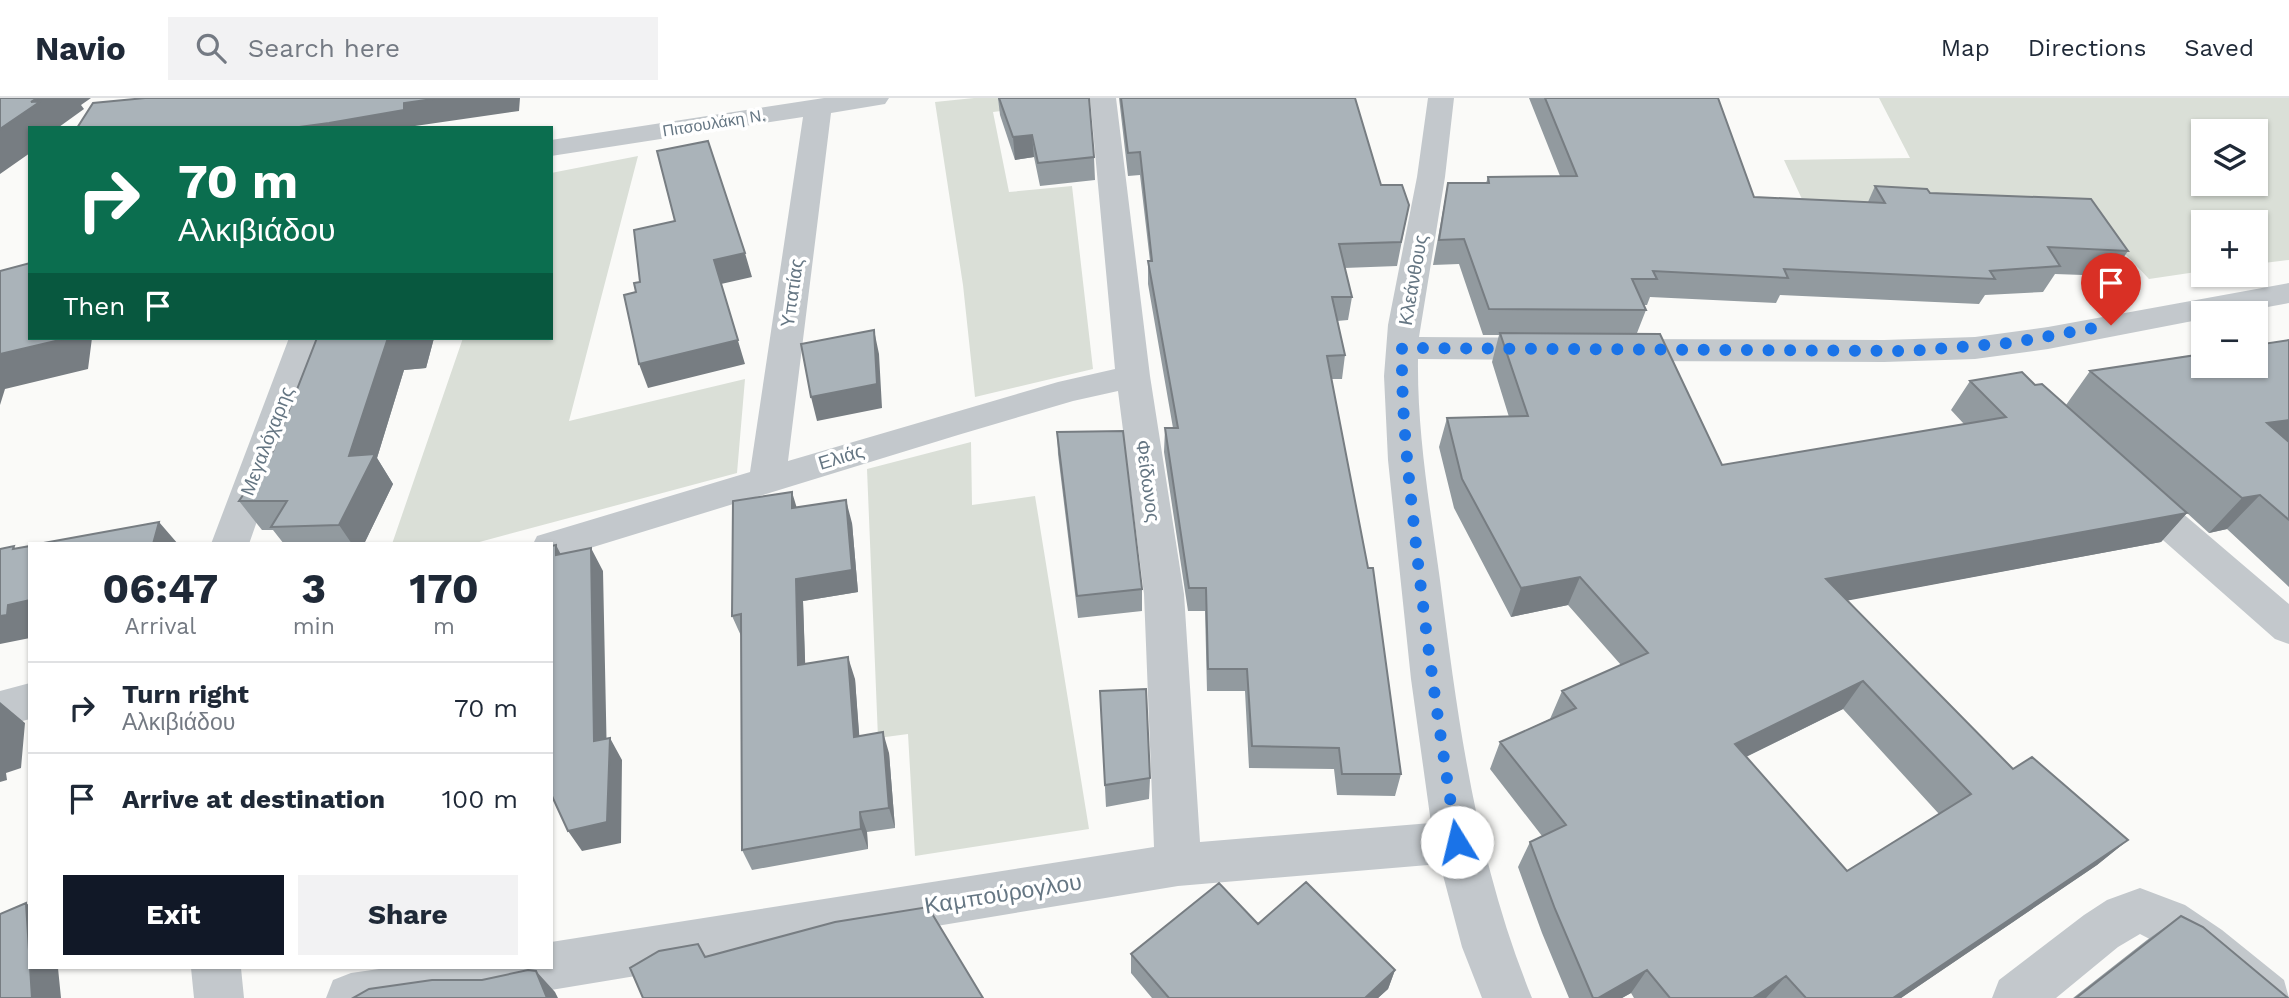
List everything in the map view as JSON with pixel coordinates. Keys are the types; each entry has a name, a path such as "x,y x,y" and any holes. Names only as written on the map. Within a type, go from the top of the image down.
{"street":[{"name":"Πιτσουλάκη Ν.","path":"553,148 682,118 817,107 876,98"},
{"name":"Φείδωνος","path":"1103,98 1133,376 1164,594 1178,865"},
{"name":"Κλεάνθους","path":"1441,98 1435,153 1406,312 1402,348 1402,404 1432,685 1457,842 1475,909 1507,998"},
{"name":"Υπατίας","path":"767,480 817,107"},
{"path":"1402,348 1884,351 1975,348 2048,338 2289,293"},
{"name":"Μεγαλόχαρης","path":"231,542 304,340"},
{"path":"1975,348 2005,375"},
{"name":"Ελιάς","path":"553,545 1058,393 1133,376"},
{"path":"2105,466 2289,628"},
{"path":"0,709 28,702"},
{"name":"Καμπούρογλου","path":"553,966 1178,865 1457,842"},
{"path":"2017,998 2108,926 2134,912 2142,911 2154,913 2190,937 2266,998"},
{"path":"216,969 219,998"},
{"path":"351,998 532,969"}],"shaded area":[{"path":"1015,98 1017,109 993,112 1009,192 1072,186 1093,369 975,397 963,285 935,102"},
{"path":"1879,98 2289,98 2289,260 2268,263 2268,210 2191,210 2191,273 2149,279 2094,221 1812,221 1784,160 1910,158"},
{"path":"638,156 569,421 745,379 737,473 479,542 393,542 462,340 553,340 553,173"},
{"path":"971,442 972,505 1035,496 1089,829 915,856 908,734 878,738 867,469"}],"building":[{"path":"0,98 37,98 31,102 41,101 0,129"},
{"path":"145,98 440,98 404,103 404,110 307,126 78,126 93,103"},
{"path":"999,98 1089,98 1094,157 1038,163 1032,135 1013,137"},
{"path":"1121,98 1355,98 1381,185 1402,185 1409,205 1401,242 1339,244 1352,297 1332,297 1345,355 1327,356 1368,568 1373,568 1401,774 1342,774 1339,748 1252,746 1247,669 1208,669 1206,588 1189,588 1165,428 1178,428 1148,261 1152,261 1140,152 1128,153"},
{"path":"1545,98 1718,98 1754,197 1885,203 1875,186 1927,189 1930,193 2091,199 2128,251 2048,247 2060,266 1990,271 1995,279 1784,269 1788,278 1653,271 1657,279 1632,279 1646,310 1489,309 1464,239 1439,240 1448,183 1489,183 1488,177 1577,176"},
{"path":"708,141 745,253 714,260 738,340 639,364 624,295 636,292 634,283 640,282 634,230 675,221 657,151"},
{"path":"28,264 28,340 60,340 0,354 0,271"},
{"path":"874,330 877,384 811,397 801,344"},
{"path":"1500,333 1660,334 1722,465 2006,417 1970,381 2022,372 2035,385 2042,384 2187,513 1826,579 2013,769 2032,757 2128,840 1893,998 1806,998 1786,976 1753,998 1670,998 1647,970 1598,998 1593,998 1530,842 1566,825 1500,742 1576,708 1562,691 1648,653 1580,577 1521,588 1462,479 1447,418 1528,416","holes":["1863,681 1971,794 1847,871 1735,744"]},
{"path":"316,340 394,340 387,341 349,456 375,454 339,525 271,527 287,501 239,501 273,451"},
{"path":"2289,340 2289,420 2267,423 2289,442 2289,520 2260,495 2242,498 2090,371 2191,356 2191,378 2268,378 2268,343"},
{"path":"1123,431 1142,589 1077,596 1057,432"},
{"path":"792,492 792,508 846,500 852,570 796,579 798,665 848,657 854,737 883,732 889,808 860,812 861,829 742,850 741,614 732,616 733,501"},
{"path":"159,522 154,542 49,542"},
{"path":"556,545 556,555 591,548 594,741 610,738 607,822 568,831 553,798 553,546"},
{"path":"28,546 28,600 8,605 7,615 0,616 0,549"},
{"path":"1146,689 1150,778 1105,785 1100,691"},
{"path":"1306,882 1395,970 1365,998 1169,998 1131,954 1219,883 1258,924"},
{"path":"26,903 28,969 30,969 32,998 0,998 0,914"},
{"path":"928,907 983,998 643,998 630,968 659,951 698,944 705,957 835,922"},
{"path":"2181,916 2203,927 2288,998 2076,998"},
{"path":"528,970 536,971 547,998 353,998 369,989 432,980 482,980"}],"route":[{"path":"1457,842 1432,685 1408,474 1402,404 1402,348 1911,351 1975,348 2048,338 2111,325"}]}
